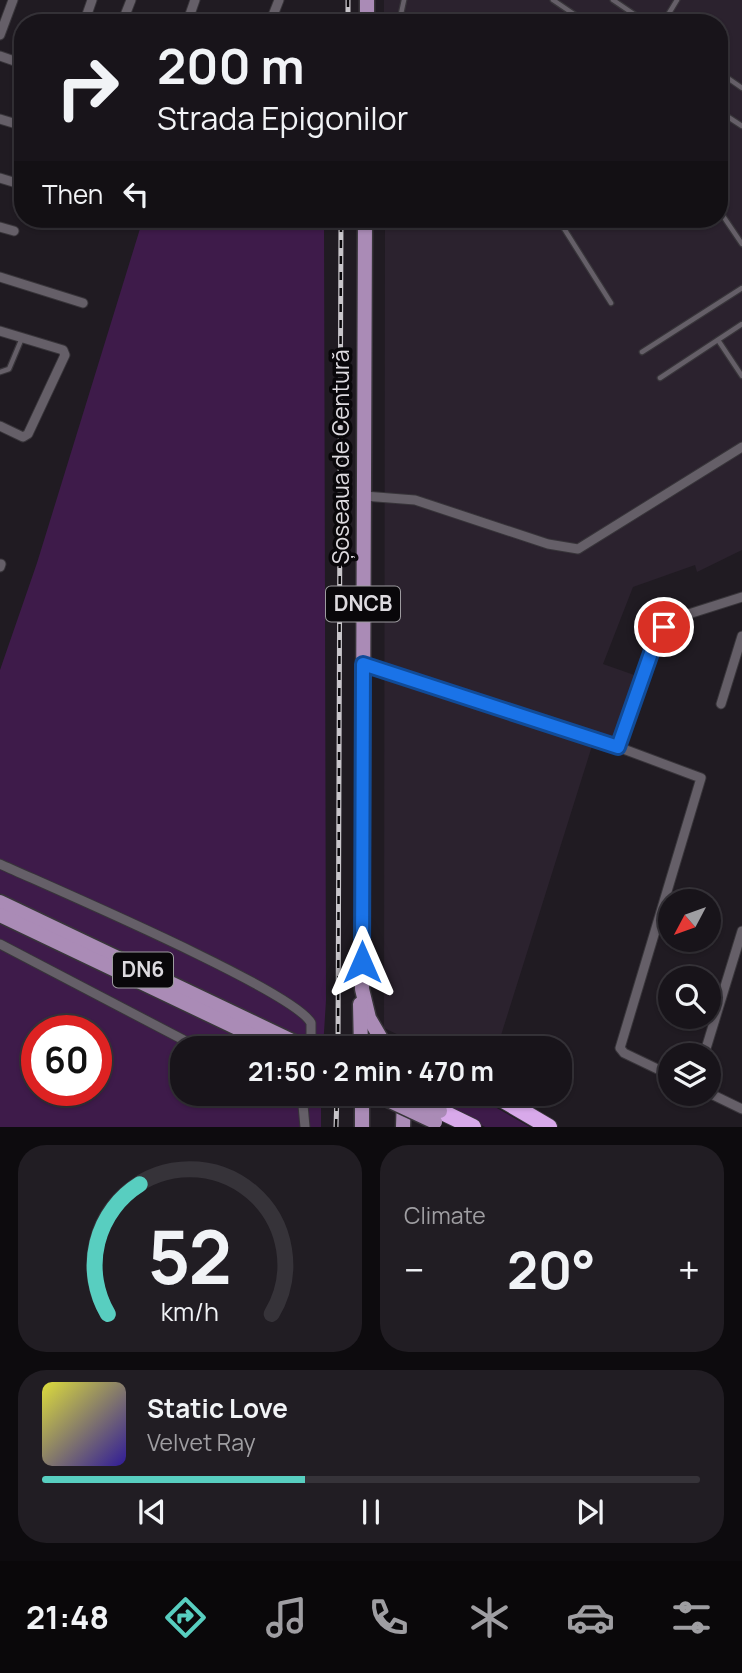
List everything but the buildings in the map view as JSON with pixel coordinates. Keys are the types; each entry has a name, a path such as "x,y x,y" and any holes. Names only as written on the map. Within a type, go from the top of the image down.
{"highway":[{"path":"514,1106 550,1127"},
{"path":"440,1120 473,1127"}],"main road":[{"name":"Șoseaua de Centură","path":"363,1036 365,228"},
{"name":"DN6","path":"0,902 268,1036"},
{"name":"DN6","path":"0,915 267,1036"},
{"name":"Șoseaua de Centură","path":"362,989 369,1018 385,1036"},
{"path":"362,1106 362,1127"},
{"path":"403,1127 404,1106"},
{"path":"405,1106 440,1120"},
{"path":"420,1106 440,1120"}],"street":[{"path":"0,35 13,0"},
{"path":"0,227 14,231"},
{"path":"0,277 83,303"},
{"path":"0,331 63,350 65,355 28,434 23,437 0,426"},
{"path":"364,496 415,500 548,544 578,549 742,447"},
{"path":"618,747 660,631 676,618 742,597"},
{"path":"721,704 738,666 742,636"},
{"path":"363,664 618,747 701,778 621,1050 658,1069"},
{"path":"0,864 160,937 295,1005 311,1023 310,1036"},
{"path":"708,1043 742,930"},
{"path":"0,944 176,1036"},
{"path":"721,1099 742,1109"},
{"path":"303,1106 305,1127"}],"lane":[{"path":"553,0 574,14"},
{"path":"613,0 634,14"},
{"path":"728,223 742,244"},
{"path":"564,228 611,303"},
{"path":"642,352 742,288"},
{"path":"660,378 742,324"},
{"path":"0,372 9,369 22,337"},
{"path":"718,340 742,376"}],"shaded area":[{"path":"384,0 742,0 742,550 697,572 695,565 633,587 603,664 640,677 614,753 592,746 501,1036 401,1036 384,1028 385,228 728,228 728,14 384,14"},
{"path":"140,228 324,228 326,1000 324,1036 170,1036 170,1106 321,1106 321,1127 0,1127 0,670 37,563"},
{"path":"444,1106 493,1106 530,1127 485,1127"}],"railway":[{"path":"348,0 348,14"},
{"path":"338,1036 341,228"},
{"path":"336,1127 337,1106"}],"route":[{"path":"362,962 363,664 408,676 618,747 657,636 664,627"}]}
